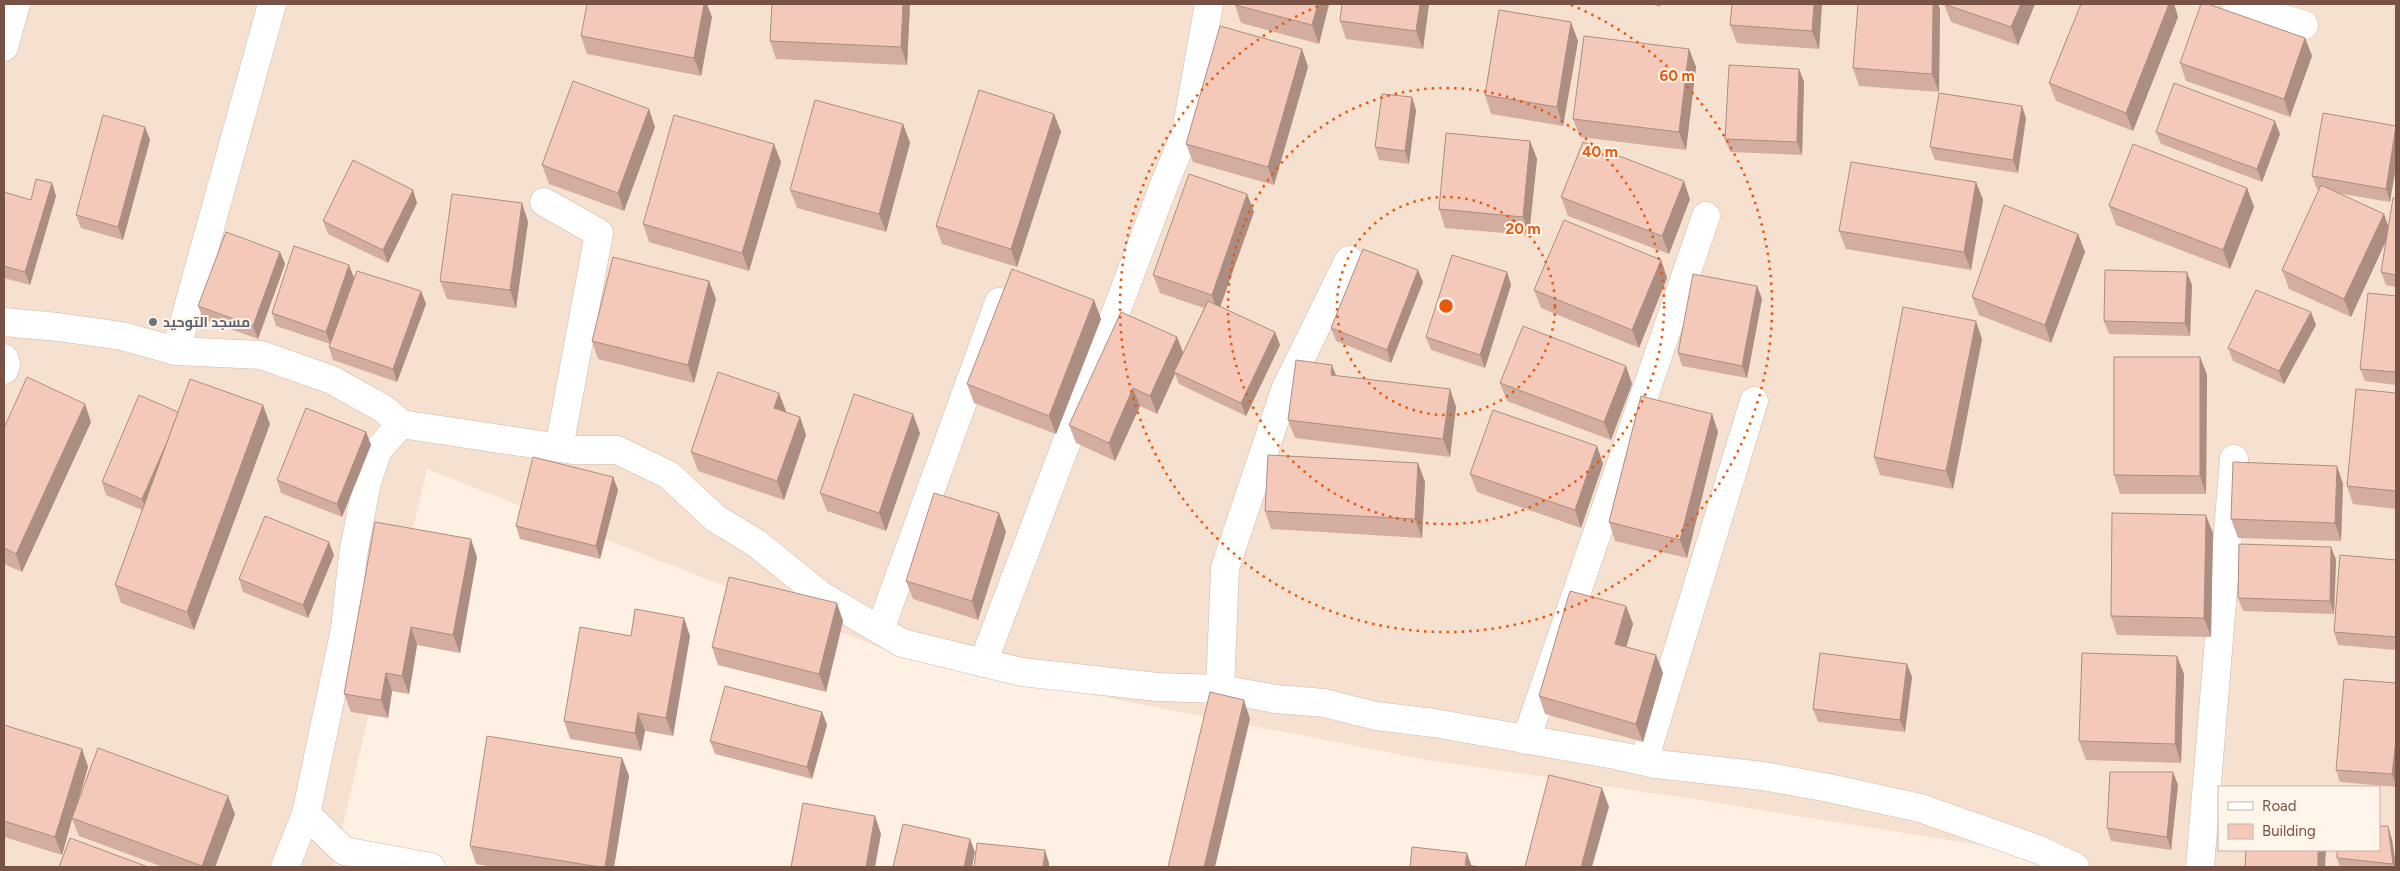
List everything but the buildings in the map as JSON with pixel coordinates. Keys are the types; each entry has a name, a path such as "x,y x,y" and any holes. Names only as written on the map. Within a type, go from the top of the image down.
{"street":[{"path":"4,47 16,4"},
{"path":"176,351 272,4"},
{"path":"983,663 1164,185 1186,132 1209,4"},
{"path":"2236,4 2304,25"},
{"path":"544,202 599,233 559,448"},
{"path":"1526,740 1706,216"},
{"path":"1220,689 1225,568 1285,390 1348,260"},
{"path":"880,630 999,302"},
{"path":"4,322 58,326 122,336 176,351 261,356 332,380 384,409 401,424 573,450 617,450 669,475 715,518 756,543 819,594 902,642 1022,672 1158,687 1220,689 1276,699 1324,704 1376,716 1434,723 1644,761 1762,776 1920,808 2036,849 2075,867"},
{"path":"4,358 6,365 4,370"},
{"path":"1644,761 1754,401"},
{"path":"285,867 306,814 345,629 353,555 368,482 378,450 401,424"},
{"path":"2200,867 2234,459"},
{"path":"306,814 344,851 431,867"}],"shaded area":[{"path":"4,4 2396,4 2396,867 2063,867 2034,854 1693,799 1422,759 909,659 427,469 333,867 4,867"}],"place":[{"name":"مسجد التوحيد","path":"153,322"}]}
